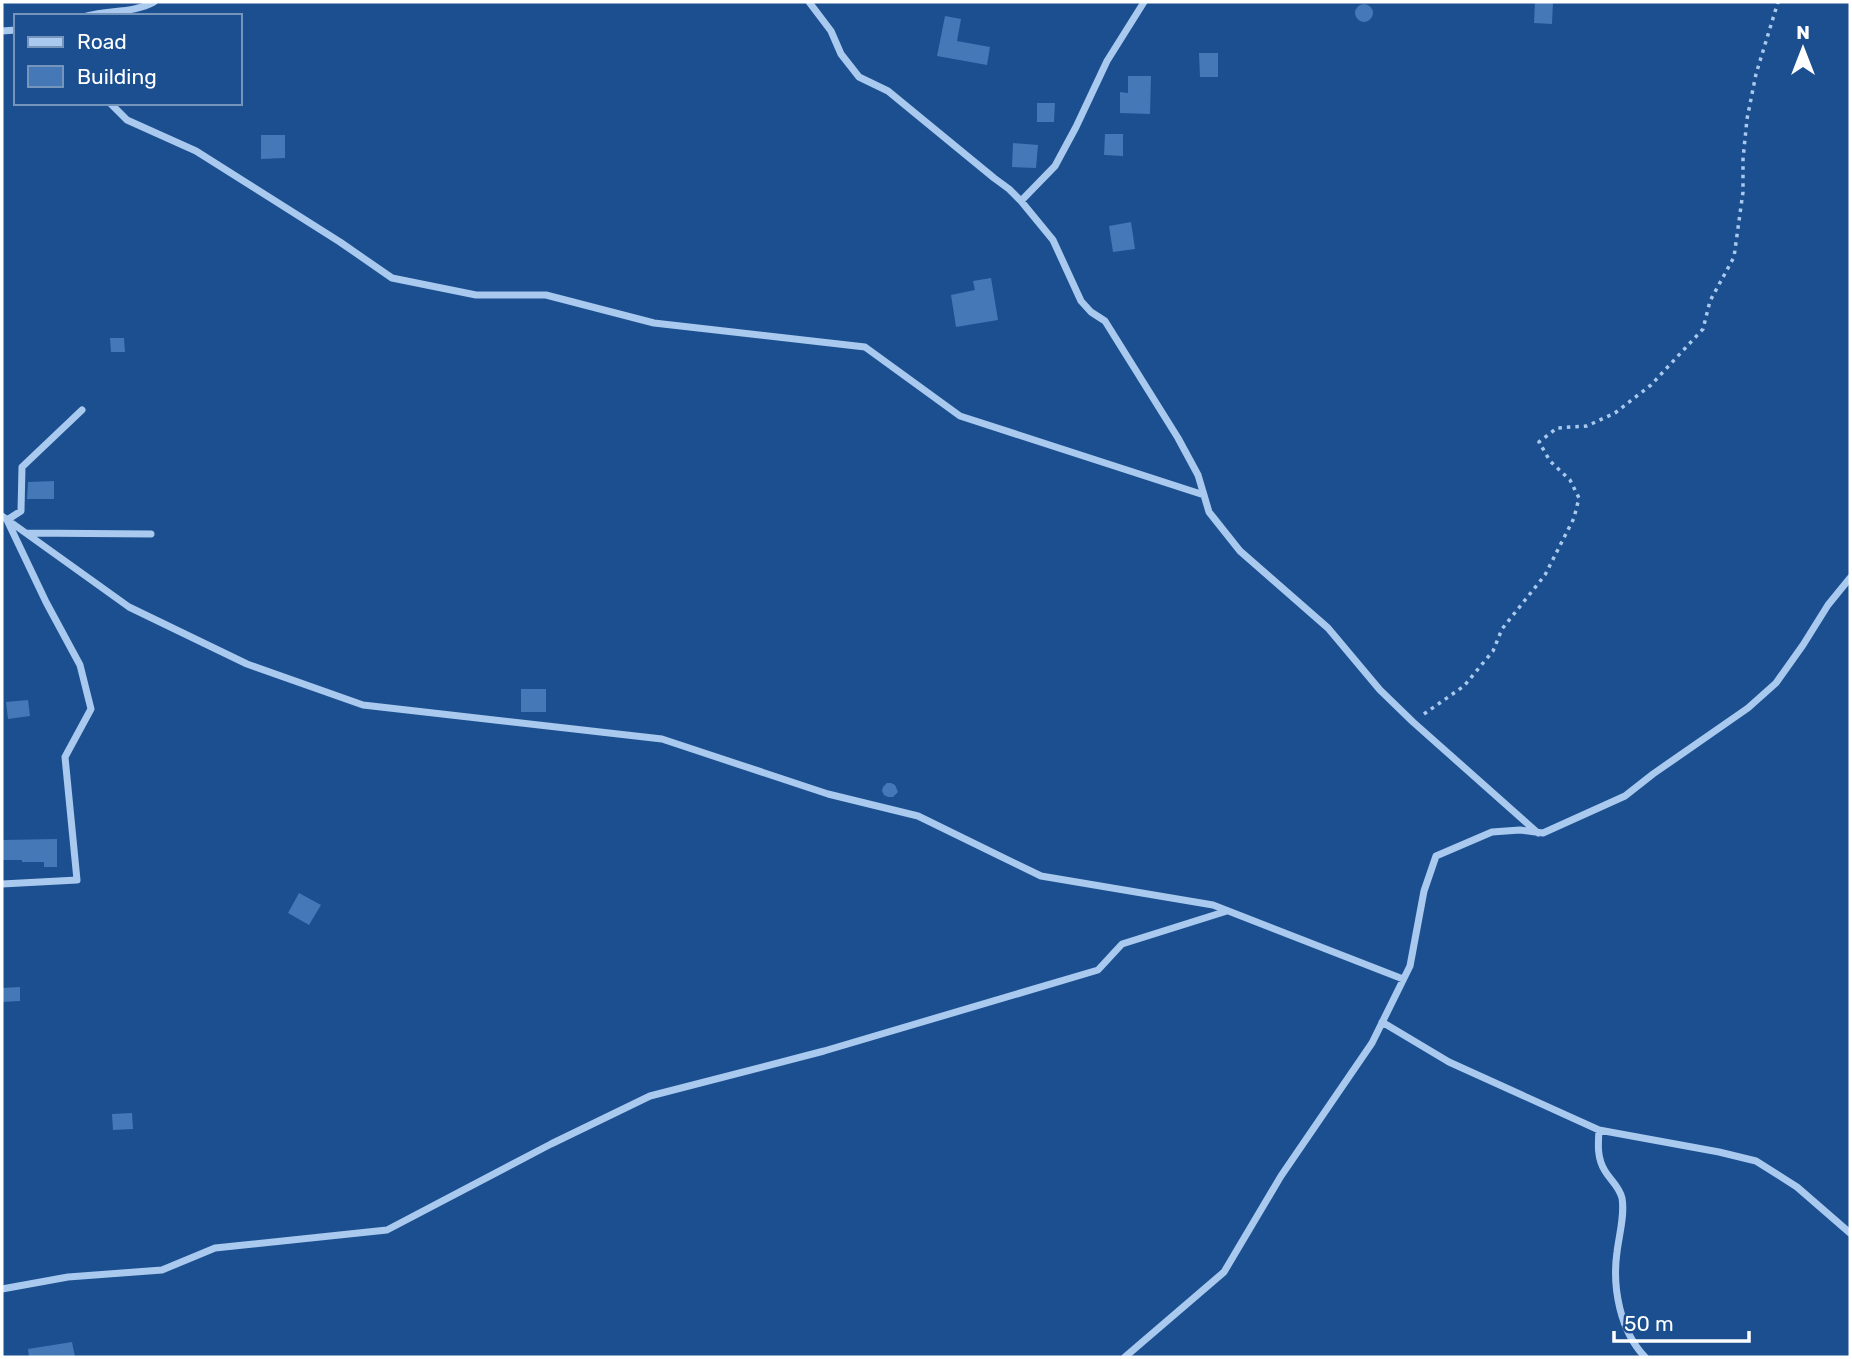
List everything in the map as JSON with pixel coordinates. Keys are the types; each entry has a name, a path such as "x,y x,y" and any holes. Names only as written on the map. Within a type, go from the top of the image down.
{"street":[{"path":"94,14 142,8 154,2"},
{"path":"809,2 831,31 841,54 859,78 888,91 1009,189 1053,240 1081,301 1105,321 1198,475 1209,512 1240,551 1328,628 1380,690 1413,722 1538,833"},
{"path":"1021,201 1055,166 1107,61 1144,2"},
{"path":"112,105 127,120 196,151 392,278 476,295 546,295 654,323 865,347 960,416 1204,495"},
{"path":"5,518 21,511 22,467 82,410"},
{"path":"5,518 129,607 247,664 363,705 662,738 828,794 918,816 1041,876 1213,905 1403,979"},
{"path":"2,884 77,880 65,757 91,709 80,665 5,518"},
{"path":"25,533 151,534"},
{"path":"1125,1357 1224,1272 1281,1176 1372,1043 1410,966 1424,891 1436,856 1492,832 1520,830 1543,833 1625,796 1748,708 1776,683 1828,605 1850,578"},
{"path":"2,1289 68,1277 162,1270 215,1248 387,1230 551,1144 650,1096 824,1051 1098,970 1122,944 1227,911"},
{"path":"1382,1021 1449,1062 1599,1130 1756,1161 1797,1187 1850,1233"},
{"path":"1599,1130 1598,1154 1605,1172 1616,1184 1622,1199 1622,1223 1615,1271 1620,1306 1625,1328 1636,1348 1645,1357"}],"path":[{"path":"1413,722 1464,687 1493,651 1502,629 1545,575 1574,518 1579,498 1570,480 1549,461 1539,442 1557,428 1587,426 1615,413 1651,385 1703,329 1710,300 1734,257 1743,192 1746,119 1756,74 1778,2"}],"building":[{"path":"1535,2 1553,2 1552,24 1534,23"},
{"path":"1364,4 1370,7 1373,13 1370,19 1364,22 1358,19 1355,13 1358,7"},
{"path":"945,16 961,19 957,41 990,47 987,65 937,56"},
{"path":"1199,53 1218,53 1218,77 1200,77"},
{"path":"1128,76 1151,76 1150,114 1120,113 1120,92 1128,93"},
{"path":"1037,103 1055,103 1054,122 1037,122"},
{"path":"1105,134 1123,134 1123,156 1104,155"},
{"path":"261,135 285,135 285,158 261,159"},
{"path":"1013,143 1038,145 1036,168 1012,167"},
{"path":"1131,222 1135,249 1113,252 1109,226"},
{"path":"991,278 998,320 956,327 951,295 975,290 973,281"},
{"path":"110,338 124,338 125,352 111,352"},
{"path":"54,481 54,499 27,499 28,482"},
{"path":"521,689 546,689 546,712 521,712"},
{"path":"28,700 30,716 8,719 6,702"},
{"path":"887,783 895,785 898,792 893,797 884,795 882,791"},
{"path":"57,839 57,867 44,867 44,862 2,860 2,840"},
{"path":"299,893 321,905 309,925 288,913"},
{"path":"20,987 20,1001 2,1002 2,988"},
{"path":"132,1113 133,1129 113,1130 112,1114"},
{"path":"72,1342 75,1357 29,1357 28,1349"}]}
